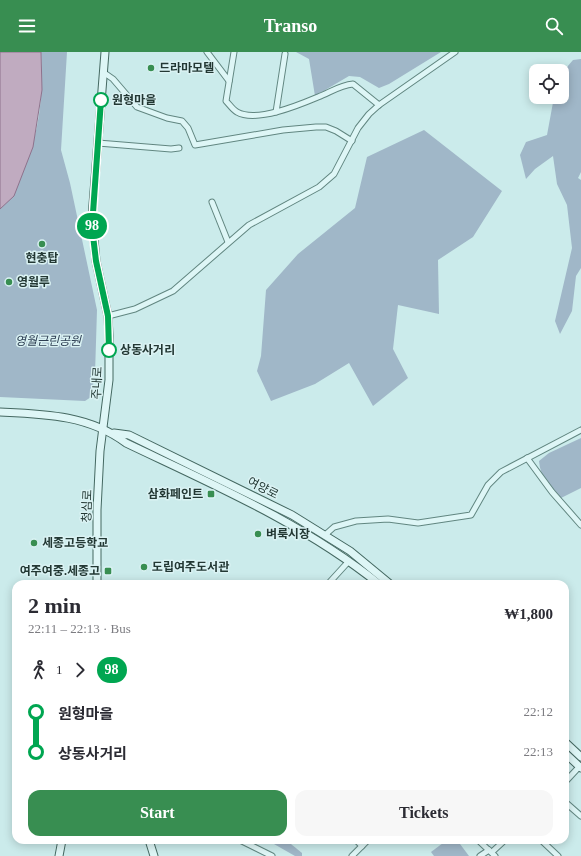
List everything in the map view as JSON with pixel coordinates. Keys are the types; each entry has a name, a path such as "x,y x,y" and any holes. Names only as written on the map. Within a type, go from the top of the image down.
{"street":[{"name":"주내로","path":"103,428 109,380 108,316 96,261 92,217 105,52"},
{"path":"207,52 230,80"},
{"path":"234,52 226,101 237,112 250,116 276,112 317,98 346,84 353,84 379,105"},
{"path":"108,316 134,308 173,291 249,224 311,193 328,180 341,164 365,119 379,105 455,52"},
{"path":"276,112 285,54"},
{"path":"103,72 113,79 137,107 167,118 182,121 188,128 195,145 283,130 316,127 326,127 336,131 352,141"},
{"path":"98,144 171,149 179,148"},
{"path":"212,202 228,242"},
{"name":"여양로","path":"0,412 65,416 103,428 114,433 126,443 323,538 359,558 385,580"},
{"name":"청심로","path":"97,580 97,510 103,428"},
{"path":"323,538 334,527 356,522 388,519 418,523 471,514 488,485 501,472 581,430"},
{"path":"527,458 552,492 581,524"},
{"name":"여양로","path":"323,538 374,580"},
{"path":"332,580 349,561"},
{"path":"569,746 581,758"},
{"path":"569,757 580,767 569,778"},
{"path":"569,806 581,816"},
{"path":"59,856 61,844"},
{"path":"150,844 154,856"},
{"path":"248,844 272,856"},
{"path":"482,844 492,853"},
{"path":"480,856 492,853 501,844"},
{"path":"545,844 558,856"},
{"path":"352,856 362,846"}],"green space":[{"name":"영월근린공원","path":"41,52 67,52 61,150 70,183 97,310 95,374 91,397 85,401 0,397 0,209 14,191 32,148 41,101"},
{"path":"296,52 441,52 389,84 379,88 360,77 349,76 315,96 309,59"},
{"path":"581,59 581,172 578,178 581,180 581,268 576,276 572,311 560,334 555,321 572,248 567,205 557,184 553,156 535,169 526,179 520,155 526,142 547,135 553,104 569,104 569,65 573,60"},
{"path":"424,130 502,191 473,237 438,260 439,314 398,305 393,349 408,378 373,406 349,363 315,384 271,401 257,371 261,356 266,290 298,254 355,208 367,157"},
{"path":"581,438 581,488 561,498 549,486 541,472 539,461 549,453"},
{"path":"274,844 291,844 302,853 302,856 295,856"},
{"path":"442,844 460,844 469,856 434,856 431,852"}],"shaded area":[{"path":"0,52 41,52 42,90 33,147 14,196 0,209"}],"bus line":[{"name":"98","path":"101,100 92,227 96,261 108,316 109,350"}],"place":[{"name":"드라마모텔","path":"151,68"},
{"name":"원형마을","path":"101,100"},
{"name":"현충탑","path":"42,244"},
{"name":"영월루","path":"9,282"},
{"name":"상동사거리","path":"109,350"},
{"name":"삼화페인트","path":"211,494"},
{"name":"벼룩시장","path":"258,534"},
{"name":"세종고등학교","path":"34,543"},
{"name":"도립여주도서관","path":"144,567"},
{"name":"여주여중.세종고","path":"108,571"}]}
